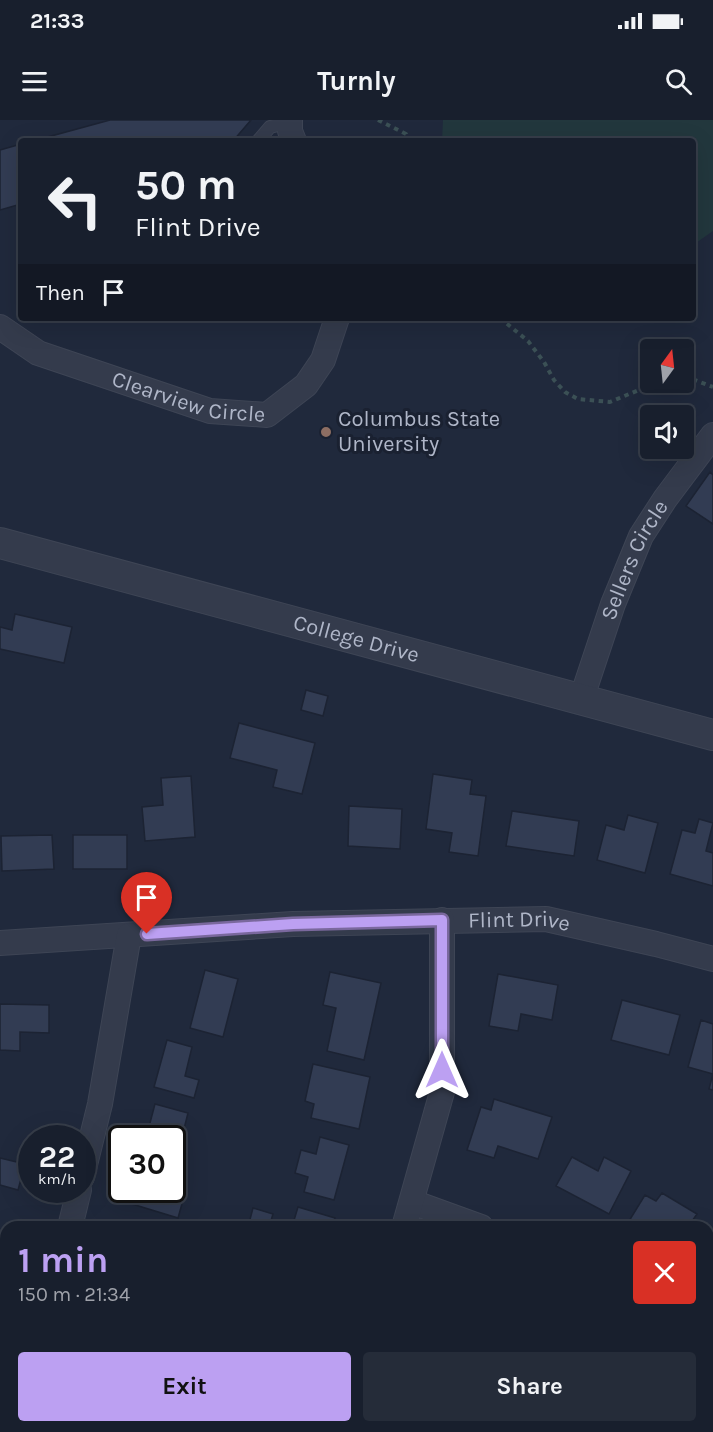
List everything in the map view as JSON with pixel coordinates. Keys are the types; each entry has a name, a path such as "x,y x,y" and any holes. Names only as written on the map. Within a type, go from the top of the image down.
{"street":[{"name":"Clearview Circle","path":"0,327 38,353 210,411 267,415 306,386 323,360 336,321"},
{"name":"Sellers Circle","path":"581,700 613,604 641,536 665,499 713,435"},
{"name":"College Drive","path":"0,543 713,735"},
{"name":"Flint Drive","path":"0,943 293,924 546,919 713,958"},
{"path":"406,1221 442,1092 442,920"},
{"path":"95,1125 129,935"},
{"path":"412,1202 464,1221"},
{"path":"71,1221 76,1203"}],"lane":[{"path":"261,138 270,127 292,128"}],"path":[{"path":"378,120 406,134 407,138"},
{"path":"504,321 528,341 544,362 554,381 565,392 578,399 610,402 640,390"},
{"path":"694,380 713,387"}],"green space":[{"path":"443,120 713,120 713,231 696,243 696,138 442,138"}],"building":[{"path":"110,120 251,120 236,138 44,138"},
{"path":"18,145 18,205 0,210 0,150"},
{"path":"710,472 713,475 713,524 686,506"},
{"path":"15,614 72,627 64,663 0,649 0,627 12,630"},
{"path":"306,690 328,696 323,716 301,710"},
{"path":"239,723 315,743 302,794 273,787 277,770 230,758"},
{"path":"433,774 472,780 470,794 486,796 478,856 449,852 452,833 426,829"},
{"path":"191,776 195,837 145,841 142,807 163,805 161,778"},
{"path":"349,806 402,809 400,849 348,846"},
{"path":"512,811 579,821 574,856 506,846"},
{"path":"628,815 658,823 645,873 597,860 606,825 624,830"},
{"path":"699,819 713,823 706,851 713,853 713,886 670,874 682,830 695,833"},
{"path":"52,835 54,869 2,871 1,836"},
{"path":"73,835 127,835 127,869 73,869"},
{"path":"205,970 238,979 223,1037 190,1028"},
{"path":"330,972 381,983 364,1060 327,1051 336,1008 323,1005"},
{"path":"498,974 558,985 552,1020 521,1014 518,1031 489,1026"},
{"path":"622,1000 680,1015 669,1055 611,1040"},
{"path":"0,1004 49,1005 49,1033 20,1032 20,1051 0,1050"},
{"path":"701,1020 713,1024 713,1074 688,1067"},
{"path":"167,1040 192,1047 185,1076 199,1080 194,1098 154,1087"},
{"path":"313,1064 370,1077 359,1129 311,1118 314,1104 305,1101"},
{"path":"713,1074 713,1090 709,1089"},
{"path":"494,1099 552,1117 538,1159 498,1146 494,1158 467,1150 481,1107 491,1110"},
{"path":"155,1104 188,1113 185,1125 149,1125"},
{"path":"320,1137 349,1145 334,1200 304,1192 308,1177 295,1173 301,1150 316,1154"},
{"path":"572,1157 598,1171 604,1157 631,1171 609,1214 556,1186"},
{"path":"0,1158 18,1162 18,1190 0,1185"},
{"path":"662,1193 697,1214 692,1221 629,1221 645,1195 656,1201"},
{"path":"132,1203 182,1203 178,1218"},
{"path":"298,1207 335,1218 334,1221 294,1221"},
{"path":"253,1208 273,1214 271,1221 250,1221"}],"place":[{"name":"Columbus State University","path":"326,432"}],"route":[{"path":"147,934 293,924 442,920 442,1070"}]}
